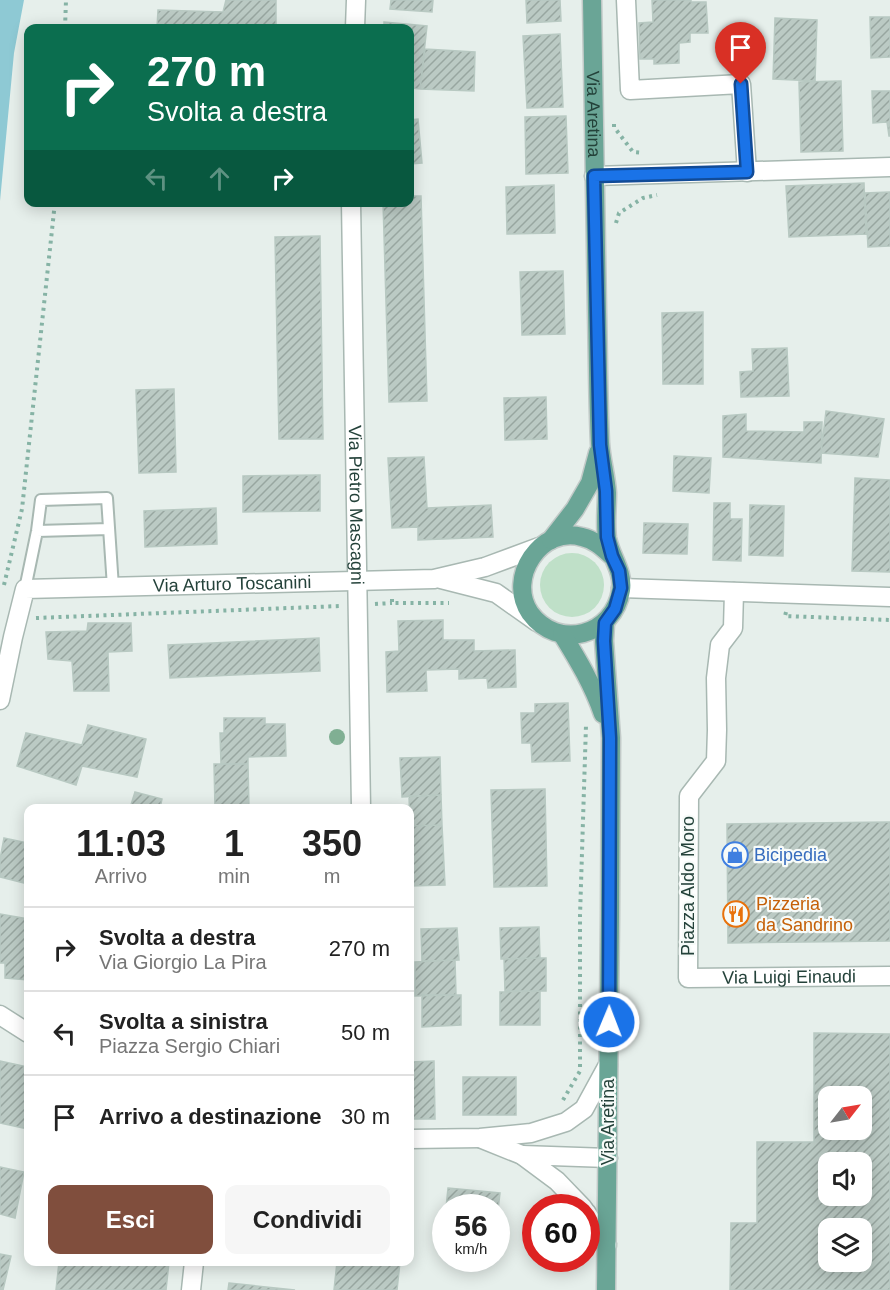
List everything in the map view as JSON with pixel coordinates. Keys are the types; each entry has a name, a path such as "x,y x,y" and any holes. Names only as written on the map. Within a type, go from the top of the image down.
{"main road":[{"name":"Via Aretina","path":"592,0 600,445 606,491 607,537 619,571 621,588 615,609 605,623 604,641 610,738 606,1290"},
{"name":"Via Aretina","path":"542,626 529,612 523,596 525,569 575,510 590,483 600,445"},
{"path":"545,544 567,536 582,536 600,544 612,556"},
{"path":"542,626 562,634 575,635 589,632 605,623"},
{"name":"Via Aretina","path":"562,634 597,695 610,738"}],"street":[{"path":"355,24 356,0"},
{"path":"626,0 630,90 741,84 747,172"},
{"path":"594,176 890,167"},
{"name":"Via Pietro Mascagni","path":"351,207 361,804"},
{"name":"Via Arturo Toscanini","path":"25,589 439,578 485,567 545,544"},
{"name":"Via Arturo Toscanini","path":"439,578 496,593 542,626"},
{"path":"621,588 890,597"},
{"path":"0,700 25,589"},
{"name":"Piazza Aldo Moro","path":"688,978 688,796 716,761 716,678 720,645 733,628 734,592"},
{"name":"Via Luigi Einaudi","path":"688,978 890,976"},
{"path":"0,1016 24,1031"},
{"path":"414,1139 480,1138 531,1133 566,1122 584,1109 608,1065"},
{"path":"480,1138 522,1155 557,1181 570,1194"},
{"path":"522,1155 608,1158"},
{"path":"600,1234 607,1245"},
{"path":"191,1290 194,1266"}],"lane":[{"path":"25,589 41,500 107,498 113,587"},
{"path":"37,531 109,529"}],"path":[{"path":"65,24 66,0"},
{"path":"614,116 614,127 633,152 658,155 664,174 663,194 643,198 619,213 615,224"},
{"path":"25,589 3,588 22,509 54,207"},
{"path":"391,580 392,603"},
{"path":"17,619 392,603 450,603"},
{"path":"560,1105 580,1071 580,916 587,728 585,718"}],"green space":[{"path":"572,553 595,562 604,585 595,608 572,617 549,608 540,585 549,562"}],"water":[{"path":"0,0 24,0 14,53 0,201"}],"building":[{"path":"226,0 276,0 276,24 157,24 158,10 223,12"},
{"path":"391,0 433,0 432,12 390,9"},
{"path":"526,0 560,0 561,21 527,23"},
{"path":"652,0 706,2 708,33 690,33 690,42 679,43 679,63 654,64 654,59 640,59 639,23 653,22"},
{"path":"870,17 890,17 890,57 871,58"},
{"path":"775,18 817,20 815,81 773,79"},
{"path":"414,25 427,26 420,89 414,88"},
{"path":"560,34 563,107 527,108 523,36"},
{"path":"425,49 475,52 474,91 420,89"},
{"path":"841,81 843,151 801,152 799,82"},
{"path":"872,91 890,91 890,136 887,122 873,123"},
{"path":"566,116 568,173 526,174 525,117"},
{"path":"418,119 422,163 414,164 414,120"},
{"path":"864,183 866,234 789,237 786,186"},
{"path":"554,185 555,233 507,234 506,187"},
{"path":"890,192 890,246 868,247 865,193"},
{"path":"414,196 421,196 427,401 389,402 383,207 414,207"},
{"path":"320,236 323,439 279,439 275,237"},
{"path":"563,271 565,334 522,335 520,272"},
{"path":"703,312 703,384 663,384 662,313"},
{"path":"787,348 789,396 741,397 740,372 753,371 752,349"},
{"path":"174,389 176,472 139,473 136,390"},
{"path":"546,397 547,439 505,440 504,398"},
{"path":"826,411 884,419 878,457 821,453"},
{"path":"746,414 746,431 804,432 804,422 822,422 821,463 723,457 723,416"},
{"path":"674,456 711,458 709,493 673,491"},
{"path":"424,457 427,508 491,505 493,537 418,540 418,527 392,528 388,458"},
{"path":"320,475 320,511 243,512 243,476"},
{"path":"855,478 890,480 890,572 852,571"},
{"path":"714,503 730,503 730,519 742,519 741,561 713,560"},
{"path":"750,505 784,506 783,556 749,555"},
{"path":"216,508 217,544 145,547 144,511"},
{"path":"644,523 688,524 687,554 643,553"},
{"path":"443,620 443,640 474,640 474,651 515,650 516,687 488,688 487,678 459,679 459,669 426,670 427,691 387,692 386,652 399,651 398,621"},
{"path":"88,623 131,623 132,651 108,652 109,691 74,691 72,661 48,659 46,632 87,631"},
{"path":"319,638 320,671 170,678 168,645"},
{"path":"568,703 570,761 532,762 531,743 522,743 521,713 535,713 535,704"},
{"path":"224,718 265,718 265,724 285,724 286,756 248,757 248,764 221,764 220,733 224,733"},
{"path":"88,725 146,739 137,777 82,766 76,785 17,766 26,733 82,745"},
{"path":"440,757 441,795 402,797 400,758"},
{"path":"214,764 248,764 249,804 215,804"},
{"path":"545,789 547,886 494,887 491,790"},
{"path":"135,792 162,799 161,804 131,804"},
{"path":"441,795 442,825 414,826 414,804 409,804 409,796"},
{"path":"890,822 890,941 728,943 727,824"},
{"path":"442,825 445,885 414,886 414,826"},
{"path":"4,838 24,842 24,883 0,877 0,859"},
{"path":"0,914 24,918 24,980 5,978 5,963 0,963"},
{"path":"539,927 540,958 501,959 500,928"},
{"path":"457,928 459,960 422,961 421,929"},
{"path":"546,958 546,991 505,991 504,959"},
{"path":"455,960 456,995 415,996 415,962"},
{"path":"540,991 540,1025 500,1025 500,992"},
{"path":"422,995 461,995 461,1025 422,1027"},
{"path":"814,1033 890,1034 890,1290 730,1290 731,1223 757,1223 757,1142 814,1142"},
{"path":"0,1061 24,1066 24,1128 0,1123"},
{"path":"434,1061 435,1119 414,1119 414,1062"},
{"path":"463,1077 516,1077 516,1115 463,1115"},
{"path":"0,1167 24,1172 15,1218 0,1214"},
{"path":"448,1188 500,1193 500,1194 447,1194"},
{"path":"0,1254 11,1256 3,1290 0,1290"},
{"path":"59,1266 169,1266 166,1290 56,1290"},
{"path":"337,1266 400,1266 397,1290 334,1290"},
{"path":"229,1283 295,1290 228,1290"}],"place":[{"name":"Bicipedia","path":"735,855"},
{"name":"Pizzeria da Sandrino","path":"736,914"}],"route":[{"path":"609,1022 610,738 604,641 605,623 615,609 621,588 619,571 607,537 606,491 600,445 594,176 747,172 741,84"}]}
